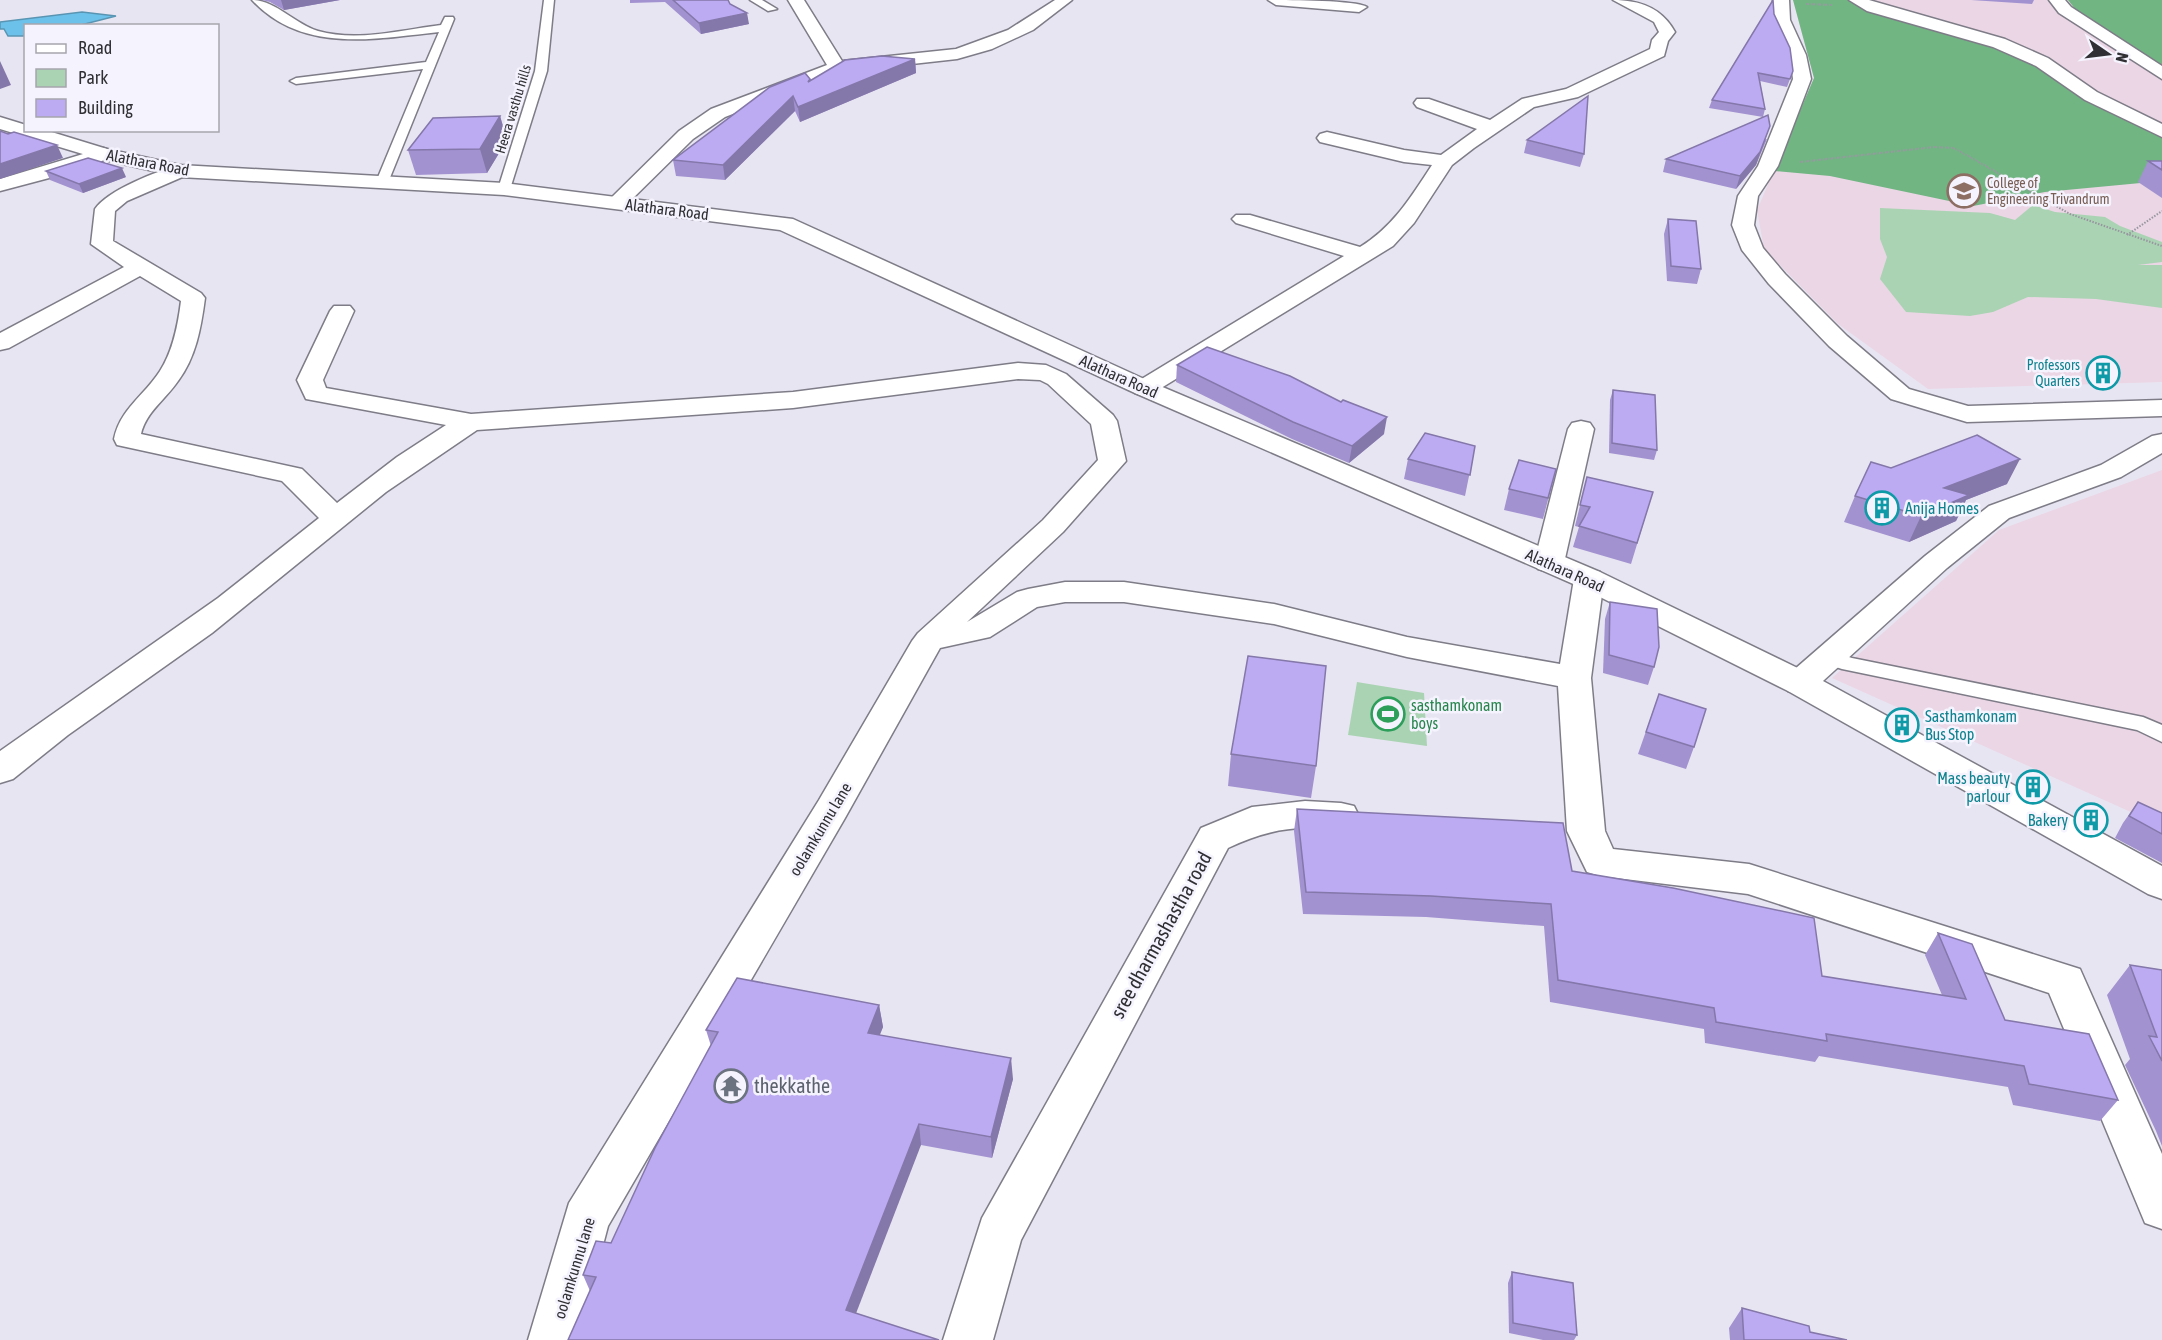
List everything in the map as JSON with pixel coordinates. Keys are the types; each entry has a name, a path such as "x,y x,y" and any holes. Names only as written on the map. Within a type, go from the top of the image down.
{"street":[{"path":"796,0 837,66"},
{"path":"617,203 686,135 718,113 837,66 957,54 972,50 1028,26 1064,0"},
{"path":"1276,0 1359,7"},
{"path":"1144,388 1385,241 1407,219 1445,161 1528,103 1572,93 1658,52 1660,40 1667,32 1660,19 1621,0"},
{"path":"2057,0 2065,10 2162,74"},
{"path":"1860,1 1999,43 2042,62 2091,96 2162,130"},
{"path":"1781,2 1782,20 1798,55 1802,79 1768,166 1748,196 1743,225 1753,250 1777,279 1838,341 1900,394 1967,414 2162,408"},
{"path":"1423,103 1493,128"},
{"name":"Alathara Road","path":"0,123 24,130"},
{"name":"Alathara Road","path":"30,132 103,154 180,171 504,189 785,224 1144,388 1589,579 1800,683 2162,884"},
{"path":"1327,138 1404,156 1445,161"},
{"path":"0,184 62,169 103,154"},
{"path":"180,171 120,197 105,209 102,244 193,298 189,330 169,377 129,422 127,439 292,476 335,518"},
{"path":"1243,219 1363,255"},
{"path":"0,343 139,268"},
{"path":"342,311 310,380 315,394 471,422"},
{"name":"oolamkunnu lane","path":"471,422 793,400 1009,372 1046,373 1057,379 1104,421 1112,462 1053,526 928,641 832,809 586,1220 553,1340"},
{"path":"0,770 46,732 229,605 335,518 434,443 471,422"},
{"path":"1549,562 1581,429"},
{"path":"1800,683 1936,562 1999,512 2111,471 2162,442"},
{"path":"1589,579 1574,678 1568,830 1600,861 1749,879 2065,981 2162,1208"},
{"path":"928,641 979,630 1028,599 1065,592 1124,592 1274,614 1407,647 1574,678"},
{"name":"sree dharmashastha road","path":"968,1340 999,1234 1214,838 1252,820 1305,814 1375,818"}],"lane":[{"path":"257,0 272,12 321,35 342,37 444,28"},
{"name":"Heera vasthu hills","path":"504,189 541,71 549,0"},
{"path":"755,0 772,9"},
{"path":"382,182 450,15"},
{"path":"296,81 428,65"},
{"path":"1827,657 1849,664 2156,724"}],"path":[{"path":"1781,2 1860,1"},
{"path":"1768,166 1934,147 1954,148 2070,214 2162,246"},
{"path":"2126,235 2162,212"}],"shaded area":[{"name":"College of Engineering Trivandrum","path":"1793,0 2162,0 2162,382 1928,389 1838,324 1764,249 1757,210 1814,78"},
{"path":"2162,470 2162,826 1832,678 1999,530"}],"green space":[{"path":"1793,0 1850,0 1992,44 2036,64 2162,135 2162,181 2045,192 1973,206 1830,176 1774,171 1814,78"},
{"path":"2068,0 2162,0 2162,66 2075,9"},
{"path":"2033,205 2055,212 2105,217 2120,226 2162,242 2162,262 2138,265 2162,265 2162,308 2096,299 2028,297 1993,312 1970,316 1906,312 1880,279 1887,257 1880,239 1880,208 1990,213 2015,220"},
{"name":"sasthamkonam boys","path":"1357,682 1424,693 1427,746 1348,735"}],"water":[{"path":"82,12 116,16 85,24 24,24 24,36 8,36 4,29 0,29 0,22"}],"building":[{"path":"673,0 728,0 730,4 747,13 699,23"},
{"path":"1773,0 1774,14 1790,48 1793,71 1790,79 1758,73 1765,109 1712,100"},
{"path":"882,56 915,59 798,107 793,96 723,165 673,160 770,87 805,73 810,79 808,82 845,60"},
{"path":"1588,96 1584,154 1527,140"},
{"path":"1768,115 1770,126 1760,152 1740,176 1666,159"},
{"path":"500,116 480,149 408,150 433,118"},
{"path":"0,131 8,134 14,132 57,145 0,164"},
{"path":"88,158 122,168 79,184 46,171"},
{"path":"2148,161 2162,161 2162,170"},
{"path":"1668,219 1696,221 1701,269 1671,266"},
{"path":"1207,347 1290,376 1341,402 1343,400 1387,417 1352,446 1293,422 1177,365"},
{"path":"1613,390 1655,395 1657,450 1612,443"},
{"path":"1425,433 1475,446 1470,475 1408,459"},
{"path":"1977,435 2020,459 1944,488 1969,495 1921,516 1855,496 1871,462 1891,468"},
{"path":"1519,460 1556,469 1548,498 1509,489"},
{"path":"1587,477 1653,492 1637,543 1579,526 1590,507 1580,505"},
{"path":"1610,602 1657,609 1659,647 1654,667 1609,655"},
{"path":"1248,656 1326,666 1316,766 1231,754"},
{"path":"1659,694 1706,709 1694,747 1646,732"},
{"path":"2138,802 2162,813 2162,834 2129,816"},
{"path":"1297,809 1563,823 1572,871 1673,888 1814,918 1822,976 1966,999 1938,933 1972,944 2005,1020 2089,1034 2118,1100 2029,1084 2024,1066 1826,1034 1827,1041 1716,1022 1714,1008 1558,980 1551,904 1431,896 1306,892"},
{"path":"2130,965 2162,970 2162,1061 2149,1036 2157,1037"},
{"path":"737,978 879,1005 868,1033 1011,1058 991,1137 919,1124 846,1310 939,1340 568,1340 596,1277 583,1275 596,1241 611,1243 655,1148 718,1032 706,1030"},
{"path":"1512,1272 1573,1283 1577,1335 1513,1323"},
{"path":"1742,1308 1809,1326 1810,1332 1847,1340 1744,1340"}],"place":[{"name":"College of Engineering Trivandrum","path":"1964,191"},
{"name":"Professors Quarters","path":"2103,373"},
{"name":"Anija Homes","path":"1882,508"},
{"name":"sasthamkonam boys","path":"1388,714"},
{"name":"Sasthamkonam Bus Stop","path":"1902,725"},
{"name":"Mass beauty parlour","path":"2033,787"},
{"name":"Bakery","path":"2091,820"},
{"name":"thekkathe","path":"731,1086"}]}
